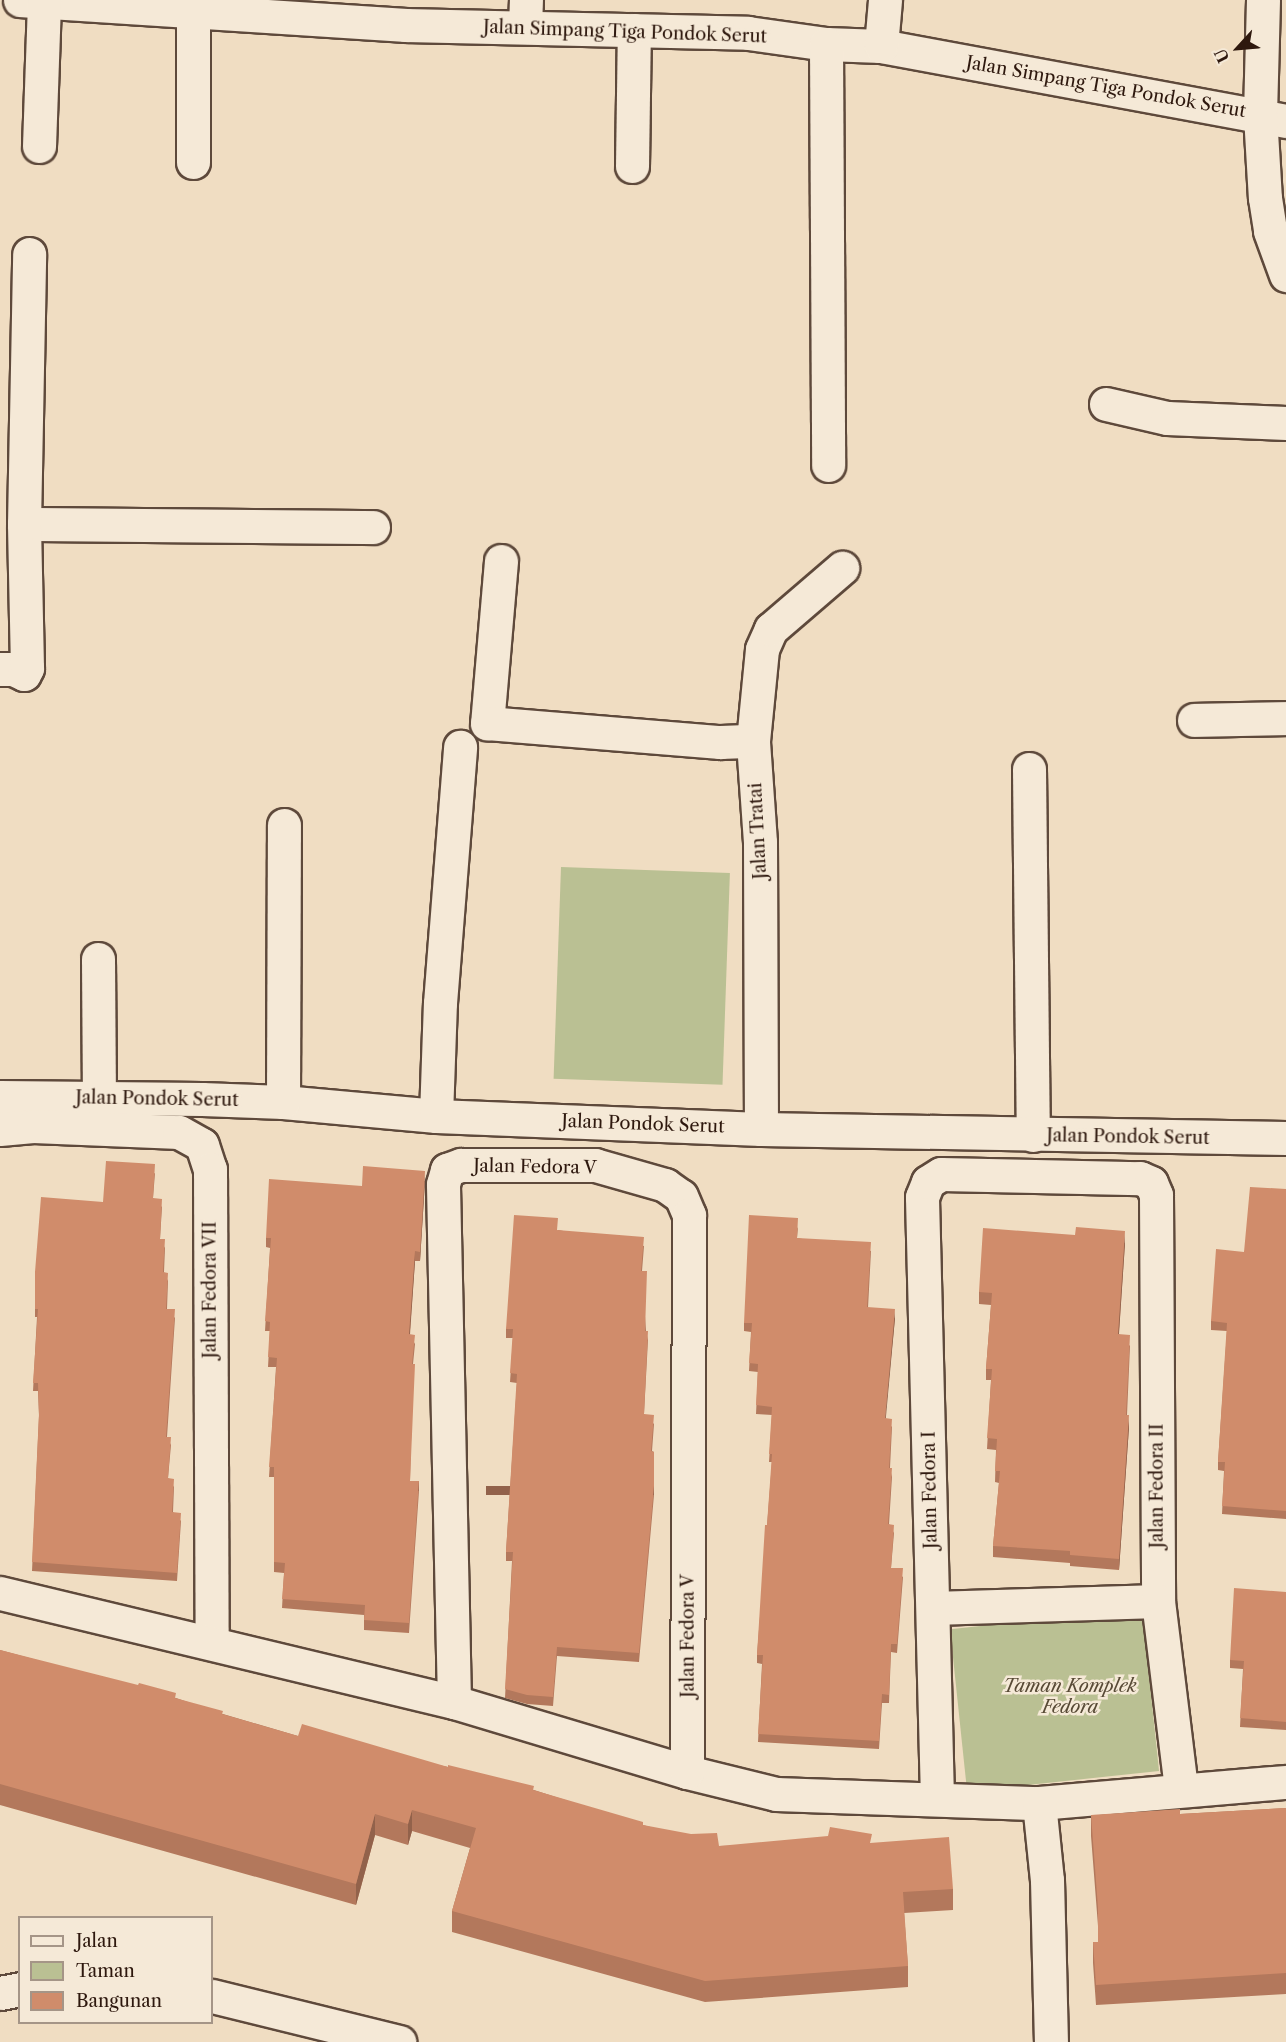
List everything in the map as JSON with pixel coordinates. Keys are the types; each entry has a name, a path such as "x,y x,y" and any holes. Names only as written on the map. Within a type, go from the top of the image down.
{"street":[{"path":"32,0 39,146"},
{"name":"Jalan Simpang Tiga Pondok Serut","path":"32,0 153,4 194,11 525,14 634,30 748,33 826,44 881,46 1273,118"},
{"path":"881,46 885,0"},
{"path":"1263,0 1273,118 1265,198 1270,231 1286,275"},
{"path":"193,162 194,11"},
{"path":"632,166 634,30"},
{"path":"826,44 828,465"},
{"path":"12,671 27,668 24,524 13,339 28,254"},
{"path":"1106,404 1167,418 1286,423"},
{"path":"24,524 373,527"},
{"path":"501,561 487,723 720,742 753,741"},
{"name":"Jalan Tratai","path":"761,1129 760,842 753,741 762,649 771,629 842,568"},
{"path":"1194,720 1286,718"},
{"path":"436,1116 440,1003 460,747"},
{"path":"1029,769 1033,1135"},
{"path":"283,1102 284,825"},
{"path":"98,958 99,1098"},
{"name":"Jalan Pondok Serut","path":"0,1097 283,1102 436,1116 761,1129 1286,1138"},
{"name":"Jalan Fedora VII","path":"0,1129 33,1126 179,1132 202,1145 210,1169 212,1643"},
{"name":"Jalan Fedora V","path":"454,1702 443,1184 447,1170 461,1165 595,1166 665,1185 681,1196 689,1215 687,1772"},
{"name":"Jalan Fedora II","path":"928,1182 941,1174 1140,1178 1150,1183 1156,1195 1158,1601 1181,1789"},
{"name":"Jalan Fedora I","path":"928,1182 922,1197 937,1799"},
{"path":"0,1593 454,1702 687,1772 776,1794 1039,1803 1181,1789 1286,1782"},
{"path":"933,1608 1158,1601"},
{"path":"1039,1803 1047,1880 1051,2042"},
{"path":"0,1993 18,1989"},
{"path":"213,1996 399,2042"}],"green space":[{"path":"561,867 730,873 722,1085 554,1079"},
{"name":"Taman Komplek Fedora","path":"1142,1609 1159,1771 967,1791 950,1629"}],"building":[{"path":"106,1161 155,1164 153,1198 162,1199 160,1239 165,1239 163,1272 168,1273 166,1309 175,1309 166,1437 171,1437 168,1478 174,1479 172,1512 181,1513 177,1573 32,1562 39,1414 38,1383 33,1383 38,1309 35,1309 35,1272 41,1197 103,1202"},
{"path":"363,1166 425,1171 420,1252 415,1251 409,1334 415,1335 412,1364 415,1364 410,1481 419,1481 409,1623 364,1620 365,1605 282,1599 285,1563 274,1562 274,1467 269,1467 277,1358 268,1357 270,1322 265,1321 271,1238 266,1238 269,1179 362,1186"},
{"path":"1250,1187 1286,1189 1286,1511 1222,1506 1225,1462 1218,1462 1227,1323 1211,1321 1216,1249 1244,1252"},
{"path":"514,1215 558,1218 557,1230 644,1237 641,1271 647,1271 645,1331 648,1331 644,1414 654,1415 651,1451 654,1452 654,1486 639,1653 557,1647 553,1697 527,1695 505,1689 513,1552 506,1552 517,1374 510,1373 513,1329 506,1329"},
{"path":"749,1215 798,1218 797,1238 871,1242 867,1307 895,1309 885,1418 892,1419 889,1468 892,1468 888,1524 894,1525 891,1568 903,1568 897,1644 891,1644 889,1695 882,1694 879,1741 758,1734 763,1655 757,1655 772,1454 769,1454 772,1407 756,1405 758,1364 749,1363 752,1323 744,1323"},
{"path":"1076,1227 1125,1231 1118,1334 1130,1335 1126,1415 1129,1415 1119,1559 1070,1555 1070,1551 993,1546 1000,1471 995,1471 997,1439 987,1438 992,1369 986,1369 992,1293 979,1292 983,1228 1075,1235"},
{"path":"1234,1588 1286,1592 1286,1722 1240,1718 1244,1661 1230,1660"},
{"path":"0,1650 176,1693 175,1698 298,1736 302,1724 448,1767 448,1765 534,1786 533,1790 643,1822 643,1825 691,1834 717,1833 719,1846 828,1836 830,1827 872,1834 870,1843 949,1837 953,1889 903,1892 908,1966 705,1981 452,1911 476,1828 412,1810 408,1824 375,1814 356,1884 0,1784"},
{"path":"1286,1808 1286,1973 1096,1985 1093,1942 1098,1942 1098,1908 1091,1815 1180,1809 1180,1814"}]}
